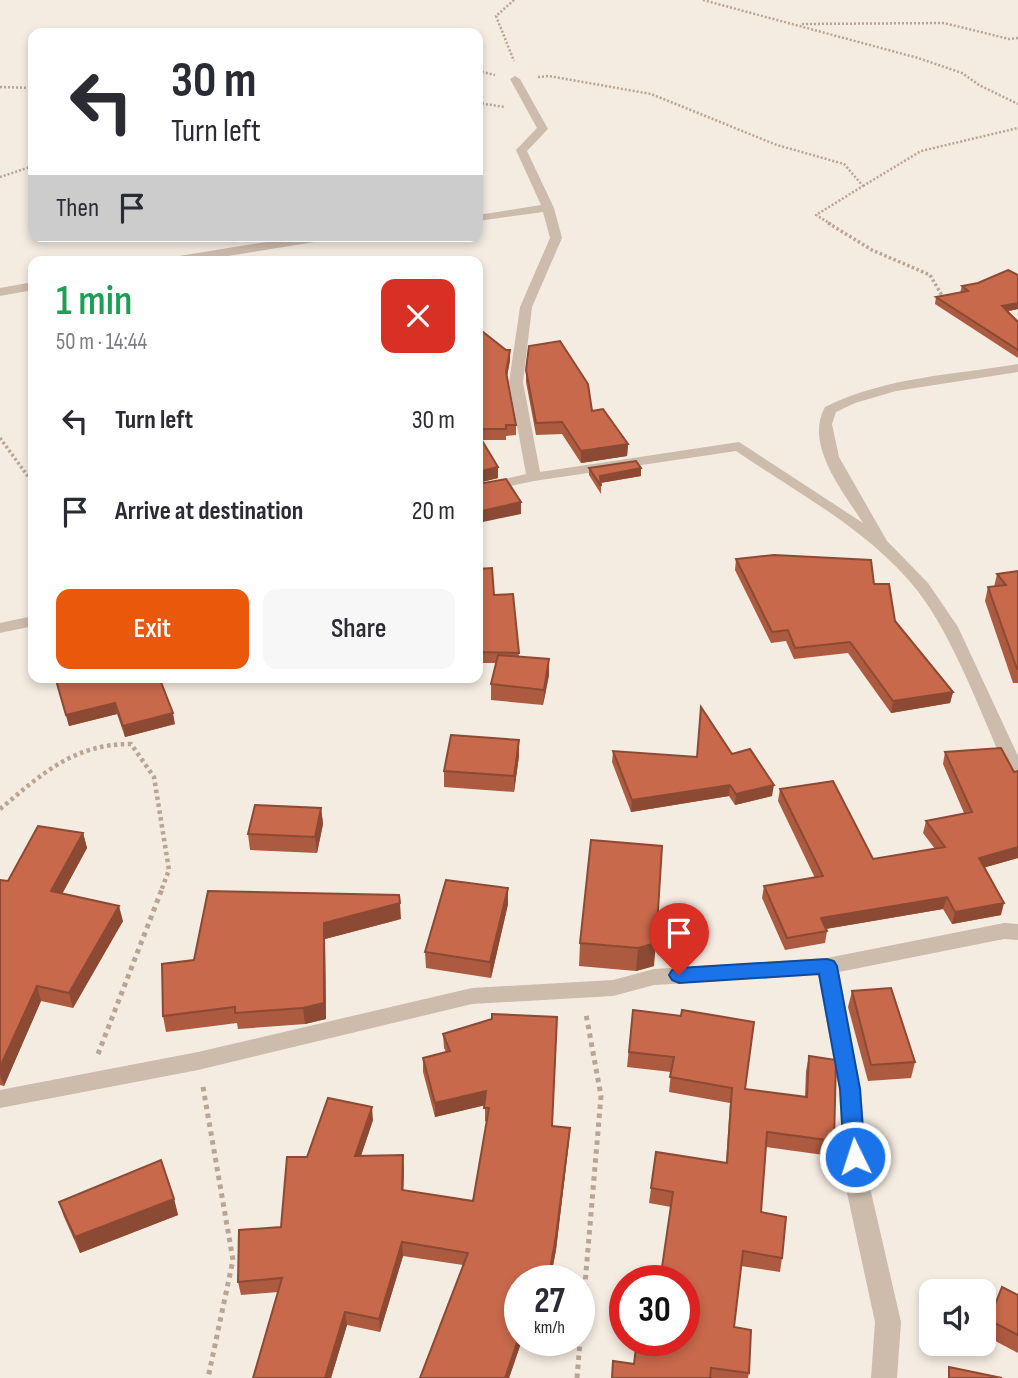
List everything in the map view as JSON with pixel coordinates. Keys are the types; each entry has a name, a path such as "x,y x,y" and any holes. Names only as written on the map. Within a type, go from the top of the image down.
{"street":[{"path":"515,79 542,129 522,149 548,208 556,238 526,307 516,382 534,477"},
{"path":"483,217 548,208"},
{"path":"204,256 290,242"},
{"path":"0,292 28,287"},
{"path":"884,547 871,521 842,478 826,440 824,425 830,410 856,398 915,384 1018,369"},
{"path":"483,488 534,477 739,446 875,538 922,586 950,627 1018,776"},
{"path":"0,628 28,622"},
{"path":"0,1099 198,1060 471,996 613,988 654,976 827,966 1004,932 1018,932"},
{"path":"827,966 850,1089 856,1179 888,1322 884,1378"}],"path":[{"path":"514,0 496,16 515,65 515,79"},
{"path":"703,0 962,73 979,85 1018,104"},
{"path":"794,24 944,23 1009,39 1018,38"},
{"path":"483,72 515,79 549,76 651,94 777,145 844,164 863,186"},
{"path":"0,87 28,87"},
{"path":"949,307 930,275 872,250 817,215 921,151 1018,128"},
{"path":"0,177 28,168"},
{"path":"0,438 28,476"},
{"path":"0,809 65,757 112,742 131,744 154,777 169,870 86,1084"},
{"path":"576,1378 601,1096 582,989"},
{"path":"198,1060 233,1260 208,1378"}],"building":[{"path":"1008,270 1018,275 1018,303 1002,306 1018,322 1018,350 936,297 968,291 962,286 978,283"},
{"path":"483,332 506,350 510,350 506,372 516,425 506,425 506,429 483,429"},
{"path":"560,341 588,384 592,411 603,409 628,444 581,451 562,422 536,423 526,370 529,346"},
{"path":"483,442 498,467 483,471"},
{"path":"636,461 641,468 600,476 601,486 589,468"},
{"path":"506,479 521,502 483,511 483,483"},
{"path":"774,555 871,560 874,584 889,584 895,621 953,692 893,701 850,642 795,648 788,630 772,632 736,559"},
{"path":"492,568 494,595 513,594 519,653 483,652 483,569"},
{"path":"1018,571 1017,669 988,587 1006,585 997,574"},
{"path":"498,655 549,659 544,690 491,684"},
{"path":"57,683 161,683 173,713 123,726 115,703 66,715"},
{"path":"701,707 732,754 750,749 774,785 736,794 730,785 632,800 613,751 697,757"},
{"path":"451,735 519,740 514,776 444,771"},
{"path":"1001,748 1014,772 1018,771 1018,847 979,858 1004,903 955,912 947,897 821,918 827,931 787,938 764,886 823,876 780,789 833,781 873,859 945,847 926,821 972,812 945,752"},
{"path":"255,805 321,808 315,837 248,834"},
{"path":"38,826 83,833 51,891 119,906 69,993 37,986 0,1067 0,880 8,881"},
{"path":"591,840 662,846 656,943 638,948 580,943"},
{"path":"446,880 508,888 490,962 425,952"},
{"path":"208,891 399,895 400,903 324,923 324,1003 303,1008 235,1013 235,1007 163,1016 162,964 194,960"},
{"path":"891,988 915,1062 871,1065 852,991"},
{"path":"633,1010 681,1016 682,1010 754,1022 745,1089 807,1097 809,1056 836,1060 834,1141 767,1132 761,1212 786,1217 782,1258 743,1251 734,1327 751,1330 749,1373 711,1368 710,1378 612,1378 613,1361 634,1364 635,1356 700,1356 700,1265 662,1265 673,1192 651,1188 656,1152 727,1163 732,1088 670,1077 674,1057 629,1052"},
{"path":"492,1014 557,1017 552,1126 570,1128 551,1265 504,1265 504,1356 512,1356 505,1378 420,1378 468,1253 402,1242 379,1319 345,1312 325,1378 253,1378 282,1278 238,1282 239,1230 281,1227 287,1157 307,1157 328,1098 372,1107 355,1156 403,1155 402,1190 473,1201 489,1108 484,1108 486,1091 435,1103 423,1058 450,1051 443,1034 492,1019"},
{"path":"161,1160 174,1199 75,1237 59,1202"},
{"path":"1002,1287 1018,1295 1018,1335 996,1324 996,1302"},
{"path":"949,1367 1002,1378 949,1378"}],"route":[{"path":"679,975 827,966 850,1089 855,1157"}]}
